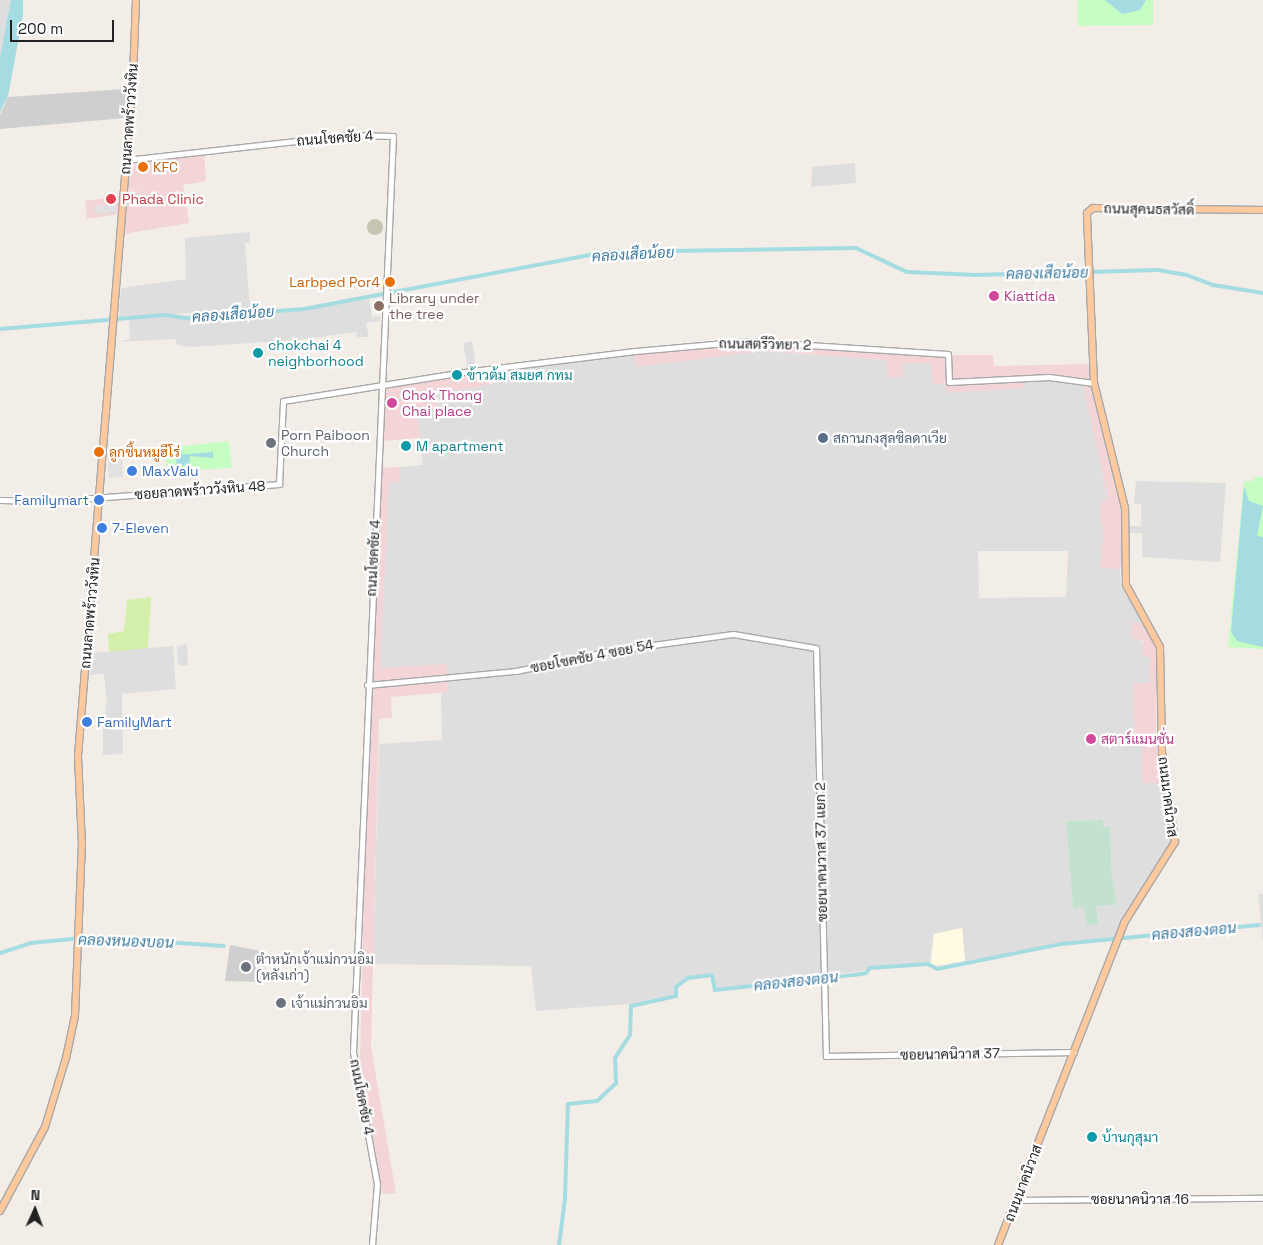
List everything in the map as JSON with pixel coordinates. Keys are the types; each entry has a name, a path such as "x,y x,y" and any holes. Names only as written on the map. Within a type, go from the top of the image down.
{"main road":[{"name":"ถนนลาดพร้าววังหิน","path":"0,1211 45,1127 54,1102 73,1029 82,845 78,756 126,160 136,0"},
{"name":"ถนนสุคนธสวัสดิ์","path":"1094,383 1087,213 1091,209 1263,210"},
{"name":"ถนนนาคนิวาส","path":"998,1245 1124,922 1173,847 1175,834 1162,752 1160,647 1126,585 1125,508 1094,383"}],"street":[{"name":"ถนนโชคชัย 4","path":"126,160 334,136 392,136 353,1052 377,1184 372,1245"},
{"name":"ถนนสตรีวิทยา 2","path":"381,386 549,361 748,341 948,354 949,382 1040,377 1094,383"},
{"name":"ซอยลาดพร้าววังหิน 48","path":"98,498 279,484 282,401 381,386"},
{"path":"2,501 98,498"},
{"name":"ซอยโชคชัย 4 ซอย 54","path":"368,685 516,671 609,651 733,634 816,648"},
{"name":"ซอยนาคนวาส 37 แยก 2","path":"816,648 826,1056"},
{"name":"ซอยนาคนิวาส 37","path":"826,1056 1074,1052"},
{"name":"ซอยนาคนิวาส 16","path":"1017,1200 1263,1198"}],"shaded area":[{"path":"0,0 23,0 10,78 0,114"},
{"path":"126,89 125,118 0,129 0,115 8,97"},
{"path":"204,152 206,181 183,185 189,223 124,234 126,191 147,188 127,190 130,161"},
{"path":"855,163 856,183 811,187 812,167"},
{"path":"121,196 119,214 87,219 85,201"},
{"path":"115,204 116,212 98,214 94,210 94,207"},
{"path":"372,219 378,219 383,224 381,233 372,235 367,230 367,224"},
{"path":"250,232 250,243 245,243 250,310 119,317 121,288 186,279 185,238"},
{"path":"369,299 372,317 380,316 380,321 366,323 369,337 357,337 356,332 297,340 191,347 177,345 176,339 116,342 130,339 129,318 164,316 185,319 305,310"},
{"path":"472,341 476,367 468,369 463,343"},
{"path":"743,343 923,355 993,355 994,366 1089,364 1121,499 1123,552 1120,570 1100,567 1104,526 1100,525 1100,501 1108,500 1083,383 1024,379 1024,388 946,393 946,384 933,384 930,363 903,363 904,377 888,378 887,360 762,351 636,367 634,354 491,372 493,384 437,394 439,409 416,411 420,438 380,441 383,388 489,370 630,353"},
{"path":"762,351 887,360 888,378 903,363 931,363 946,384 946,392 1024,387 1024,379 1083,383 1108,501 1100,501 1100,525 1104,526 1100,567 1120,570 1121,587 1144,623 1131,623 1150,657 1150,683 1133,684 1135,744 1142,744 1142,783 1162,783 1171,845 1112,940 1070,942 965,961 962,928 934,934 930,962 716,989 712,973 687,977 676,985 675,994 629,1004 536,1011 531,966 373,964 379,744 442,740 441,693 448,692 447,664 380,668 389,482 399,481 400,467 423,465 416,411 437,394 493,384 491,372 635,354 636,367","holes":["978,551 1068,551 1066,597 979,598","1103,820 1103,827 1110,827 1112,879 1117,905 1096,906 1087,925 1084,907 1073,908 1066,821"]},
{"path":"122,453 123,477 109,478 107,454"},
{"path":"400,467 400,482 389,482 380,668 447,664 448,692 391,697 392,718 379,719 371,1047 396,1193 382,1194 360,1062 366,795 378,468"},
{"path":"1136,481 1226,483 1220,562 1142,557 1142,533 1129,533 1129,526 1141,526 1141,504 1134,504"},
{"path":"1131,623 1144,623 1157,646 1156,741 1162,783 1142,783 1142,744 1135,744 1133,683 1150,683 1150,657 1143,657 1143,640 1133,639"},
{"path":"187,644 188,666 178,665 177,646"},
{"path":"173,646 176,689 122,694 123,754 103,755 103,727 107,702 104,674 90,675 92,653"},
{"path":"1258,894 1263,894 1263,942"},
{"path":"962,928 965,961 931,966 934,934"},
{"name":"ตำหนักเจ้าแม่กวนอิม (หลังเก่า)","path":"230,945 265,952 264,982 225,981"}],"green space":[{"path":"1078,0 1153,0 1153,25 1078,26"},
{"path":"229,441 232,468 169,471 167,474 166,448"},
{"path":"1254,477 1263,477 1263,649 1228,647 1244,481 1253,481"},
{"path":"151,597 148,648 109,652 108,634 124,631 127,600"},
{"path":"1103,820 1103,827 1110,827 1112,879 1117,905 1096,906 1098,924 1087,925 1084,907 1073,908 1066,821"}],"water":[{"path":"11,0 23,0 23,15 8,96 0,112 0,58"},
{"path":"1105,0 1146,0 1140,10 1122,14"},
{"path":"213,452 213,458 190,456 189,465 176,466 177,455"},
{"path":"1244,486 1249,501 1263,506 1257,536 1263,537 1263,647 1237,641 1231,632"}],"waterway":[{"name":"คลองเสือน้อย","path":"0,329 164,315 186,318 304,309 606,252 856,248 907,272 977,275 1158,270 1187,275 1213,285 1263,293"},
{"name":"คลองสองตอน","path":"559,1245 565,1198 568,1104 597,1101 616,1083 615,1058 630,1035 631,1006 676,996 676,987 688,978 712,975 715,990 854,975 866,973 870,968 928,964 937,969 1061,944 1259,925"},
{"name":"คลองหนองบอน","path":"0,953 31,943 93,937 224,946"}],"place":[{"name":"KFC","path":"143,167"},
{"name":"Phada Clinic","path":"111,199"},
{"name":"Larbped Por4","path":"390,282"},
{"name":"Kiattida","path":"994,296"},
{"name":"Library under the tree","path":"379,306"},
{"name":"chokchai 4 neighborhood","path":"258,353"},
{"name":"ข้าวต้ม สมยศ กทม","path":"457,375"},
{"name":"Chok Thong Chai place","path":"392,403"},
{"name":"สถานกงสุลซิลดาเวีย","path":"823,438"},
{"name":"Porn Paiboon Church","path":"271,443"},
{"name":"M apartment","path":"406,446"},
{"name":"ลูกชิ้นหมูฮีโร่","path":"99,452"},
{"name":"MaxValu","path":"132,471"},
{"name":"Familymart","path":"99,500"},
{"name":"7-Eleven","path":"102,528"},
{"name":"FamilyMart","path":"87,722"},
{"name":"สตาร์แมนชั่น","path":"1091,739"},
{"name":"ตำหนักเจ้าแม่กวนอิม (หลังเก่า)","path":"246,967"},
{"name":"เจ้าแม่กวนอิม","path":"281,1003"},
{"name":"บ้านกุสุมา","path":"1092,1137"}]}
